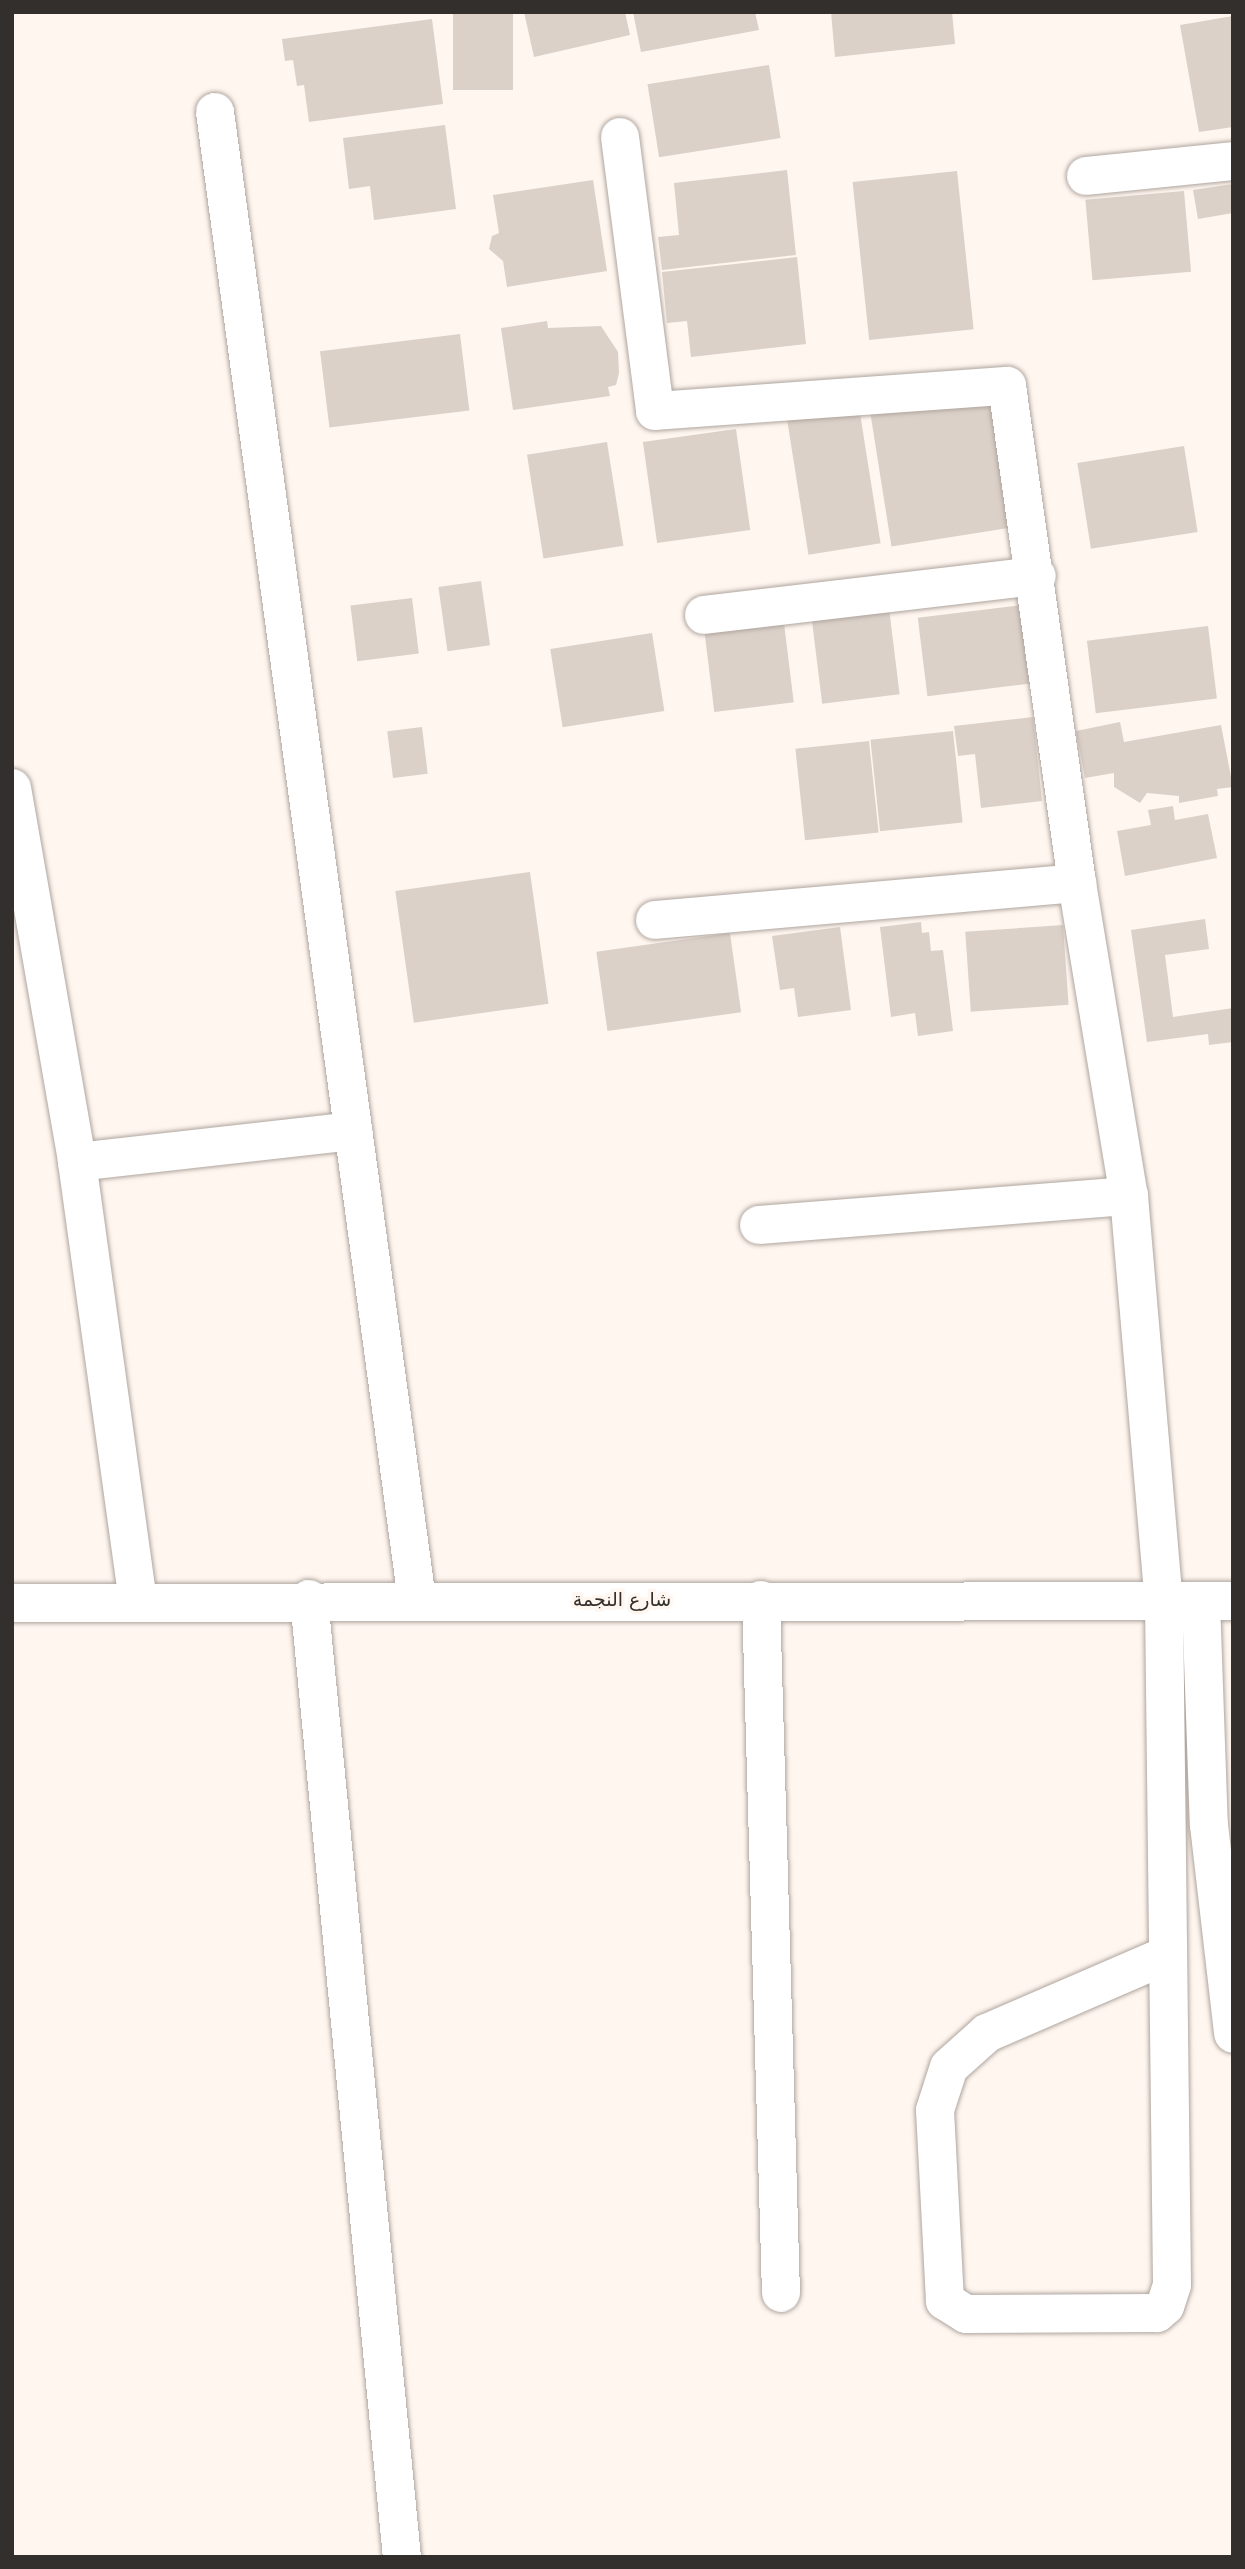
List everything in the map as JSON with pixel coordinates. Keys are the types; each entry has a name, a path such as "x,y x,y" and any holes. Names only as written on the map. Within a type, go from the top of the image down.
{"street":[{"path":"215,112 417,1600"},
{"path":"620,137 654,411 1007,386 1037,576 1077,883 1199,1601 1221,1825 1233,2034"},
{"path":"1086,176 1233,161"},
{"path":"704,615 1037,576"},
{"path":"12,788 77,1162 138,1602"},
{"path":"655,920 1077,883"},
{"path":"77,1162 353,1131"},
{"path":"759,1225 1129,1196"},
{"path":"309,1600 402,2557"},
{"name":"شارع النجمة","path":"12,1603 309,1600 1199,1601"},
{"path":"761,1600 781,2292"},
{"path":"1165,1956 987,2033 949,2067 936,2110 945,2301 966,2314 1157,2314 1165,2306 1172,2284 1165,1956 1199,1601"}],"building":[{"path":"453,12 513,12 513,90 453,90"},
{"path":"524,12 625,12 630,35 534,57"},
{"path":"633,12 755,12 759,30 641,52"},
{"path":"831,12 952,12 955,44 835,57"},
{"path":"1233,16 1233,127 1199,132 1180,25"},
{"path":"432,19 443,104 309,122 304,85 297,86 293,60 285,61 282,39"},
{"path":"769,65 781,138 659,157 648,84"},
{"path":"445,125 456,209 374,220 370,186 349,189 343,138"},
{"path":"787,170 796,255 662,270 658,237 679,235 674,183"},
{"path":"957,171 974,329 869,340 853,182"},
{"path":"593,180 607,271 507,287 503,261 489,249 492,236 499,233 493,195"},
{"path":"1233,184 1233,213 1198,219 1193,190"},
{"path":"1184,191 1191,272 1092,280 1085,200"},
{"path":"797,257 806,344 691,357 687,321 667,323 662,272"},
{"path":"547,321 548,328 601,326 618,352 619,373 616,385 608,387 610,396 513,410 501,328"},
{"path":"460,334 469,410 329,428 320,351"},
{"path":"992,395 1013,527 891,547 871,414"},
{"path":"859,407 881,543 808,555 787,418"},
{"path":"736,429 750,530 657,543 643,442"},
{"path":"607,442 623,546 543,558 527,455"},
{"path":"1184,446 1198,532 1091,549 1077,463"},
{"path":"481,581 490,645 447,651 438,587"},
{"path":"412,598 419,654 357,661 350,606"},
{"path":"1022,605 1032,683 927,696 918,618"},
{"path":"889,608 900,694 822,704 812,618"},
{"path":"783,615 794,702 714,712 704,625"},
{"path":"1208,626 1217,698 1096,713 1087,641"},
{"path":"652,633 664,711 563,727 550,649"},
{"path":"1033,717 1042,801 981,808 975,754 958,756 954,726"},
{"path":"1120,722 1124,742 1221,725 1233,787 1217,789 1218,796 1179,803 1179,796 1147,793 1140,803 1114,787 1114,773 1085,778 1076,731"},
{"path":"422,727 428,774 393,778 387,731"},
{"path":"953,731 963,822 880,831 870,740"},
{"path":"869,741 879,832 805,840 795,749"},
{"path":"1173,806 1175,820 1208,814 1217,858 1125,876 1117,831 1151,825 1148,810"},
{"path":"530,872 549,1004 414,1023 395,891"},
{"path":"1205,919 1209,949 1165,955 1173,1017 1233,1008 1233,1042 1209,1045 1208,1034 1147,1042 1131,930"},
{"path":"921,922 922,933 929,932 931,951 943,950 953,1031 918,1036 915,1013 891,1017 880,927"},
{"path":"1063,925 1069,1005 971,1012 965,932"},
{"path":"840,927 851,1010 798,1017 794,988 780,990 772,936"},
{"path":"730,933 741,1012 607,1031 596,952"}]}
